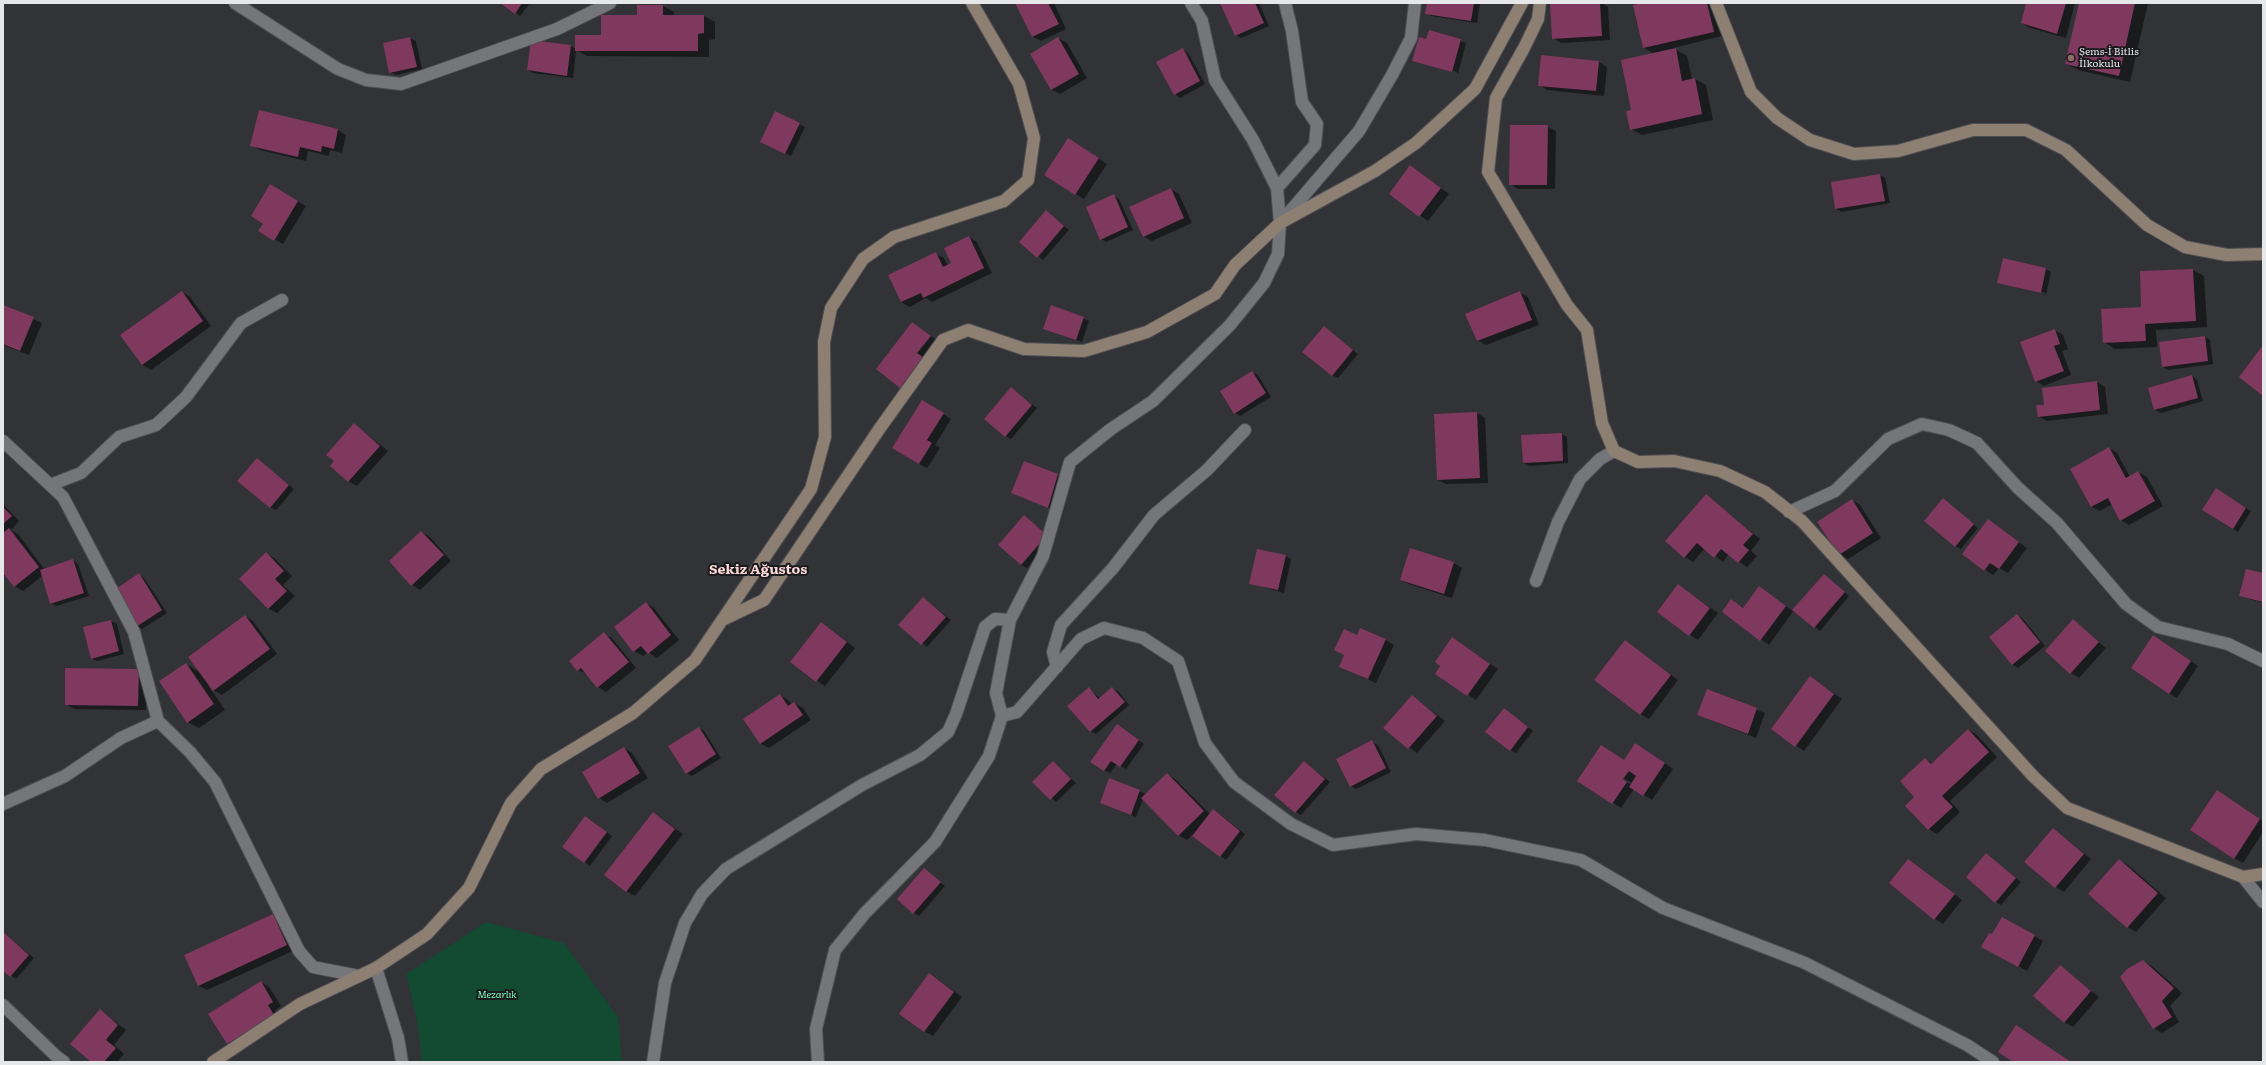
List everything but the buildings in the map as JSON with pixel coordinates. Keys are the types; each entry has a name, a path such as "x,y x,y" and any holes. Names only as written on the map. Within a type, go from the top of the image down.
{"street":[{"path":"235,3 338,70 366,80 401,84 556,29 610,3"},
{"path":"213,1062 300,1004 376,968 426,934 469,888 511,803 541,769 633,712 695,660 811,489 825,438 824,342 831,308 863,259 894,237 1004,201 1028,180 1034,138 1019,84 972,3"},
{"path":"818,1062 816,1029 835,950 865,913 935,842 989,756 1002,716 996,693 1010,620 1044,556 1070,462 1111,428 1153,402 1230,325 1264,283 1278,254 1280,223 1277,188 1253,140 1215,80 1202,21 1191,3"},
{"path":"1277,188 1315,145 1317,124 1302,102 1292,32 1285,3"},
{"path":"722,620 764,600 880,428 942,340 968,330 1024,349 1084,351 1147,332 1215,294 1234,265 1280,223 1359,131 1392,75 1411,38 1415,3"},
{"path":"1280,223 1375,171 1416,142 1475,89 1522,3"},
{"path":"1540,3 1538,19 1524,48 1496,98 1488,172 1513,211 1567,306 1587,330 1602,423 1614,451 1638,462 1674,461 1720,471 1765,492 1802,522 2033,776 2067,808 2243,877 2263,902"},
{"path":"1716,3 1750,92 1777,118 1810,140 1854,154 1898,151 1973,130 2026,130 2066,150 2147,224 2185,247 2227,254 2263,254"},
{"path":"50,485 81,473 120,437 156,425 186,397 241,323 282,300"},
{"path":"1789,512 1835,491 1888,439 1922,424 1948,430 1977,444 2018,488 2057,523 2126,604 2158,627 2228,644 2263,661"},
{"path":"1057,666 1054,652 1061,625 1113,568 1154,515 1207,470 1245,430"},
{"path":"3,441 63,496 134,632 158,721 190,752 215,782 299,951 313,967 359,976"},
{"path":"1536,581 1558,522 1580,479 1600,458 1614,451"},
{"path":"653,1062 665,984 685,923 702,894 726,868 862,785 920,755 948,732 956,714 985,627 995,619 1010,620"},
{"path":"1002,716 1017,712 1081,639 1104,628 1143,638 1178,661 1205,744 1234,782 1291,824 1333,844 1416,834 1485,840 1582,860 1663,908 1805,963 1967,1045 1993,1062"},
{"path":"3,804 65,776 121,738 158,721"},
{"path":"2243,877 2263,874"},
{"path":"376,968 398,1038 402,1062"},
{"path":"3,1005 64,1062"}],"green space":[{"name":"Mezarlık","path":"486,922 564,943 618,1017 622,1062 422,1062 417,1021 406,974"}],"place":[{"name":"Şems-İ Bitlis İlkokulu","path":"2071,58"}],"district":[{"name":"Sekiz Ağustos","path":"758,570"}]}
